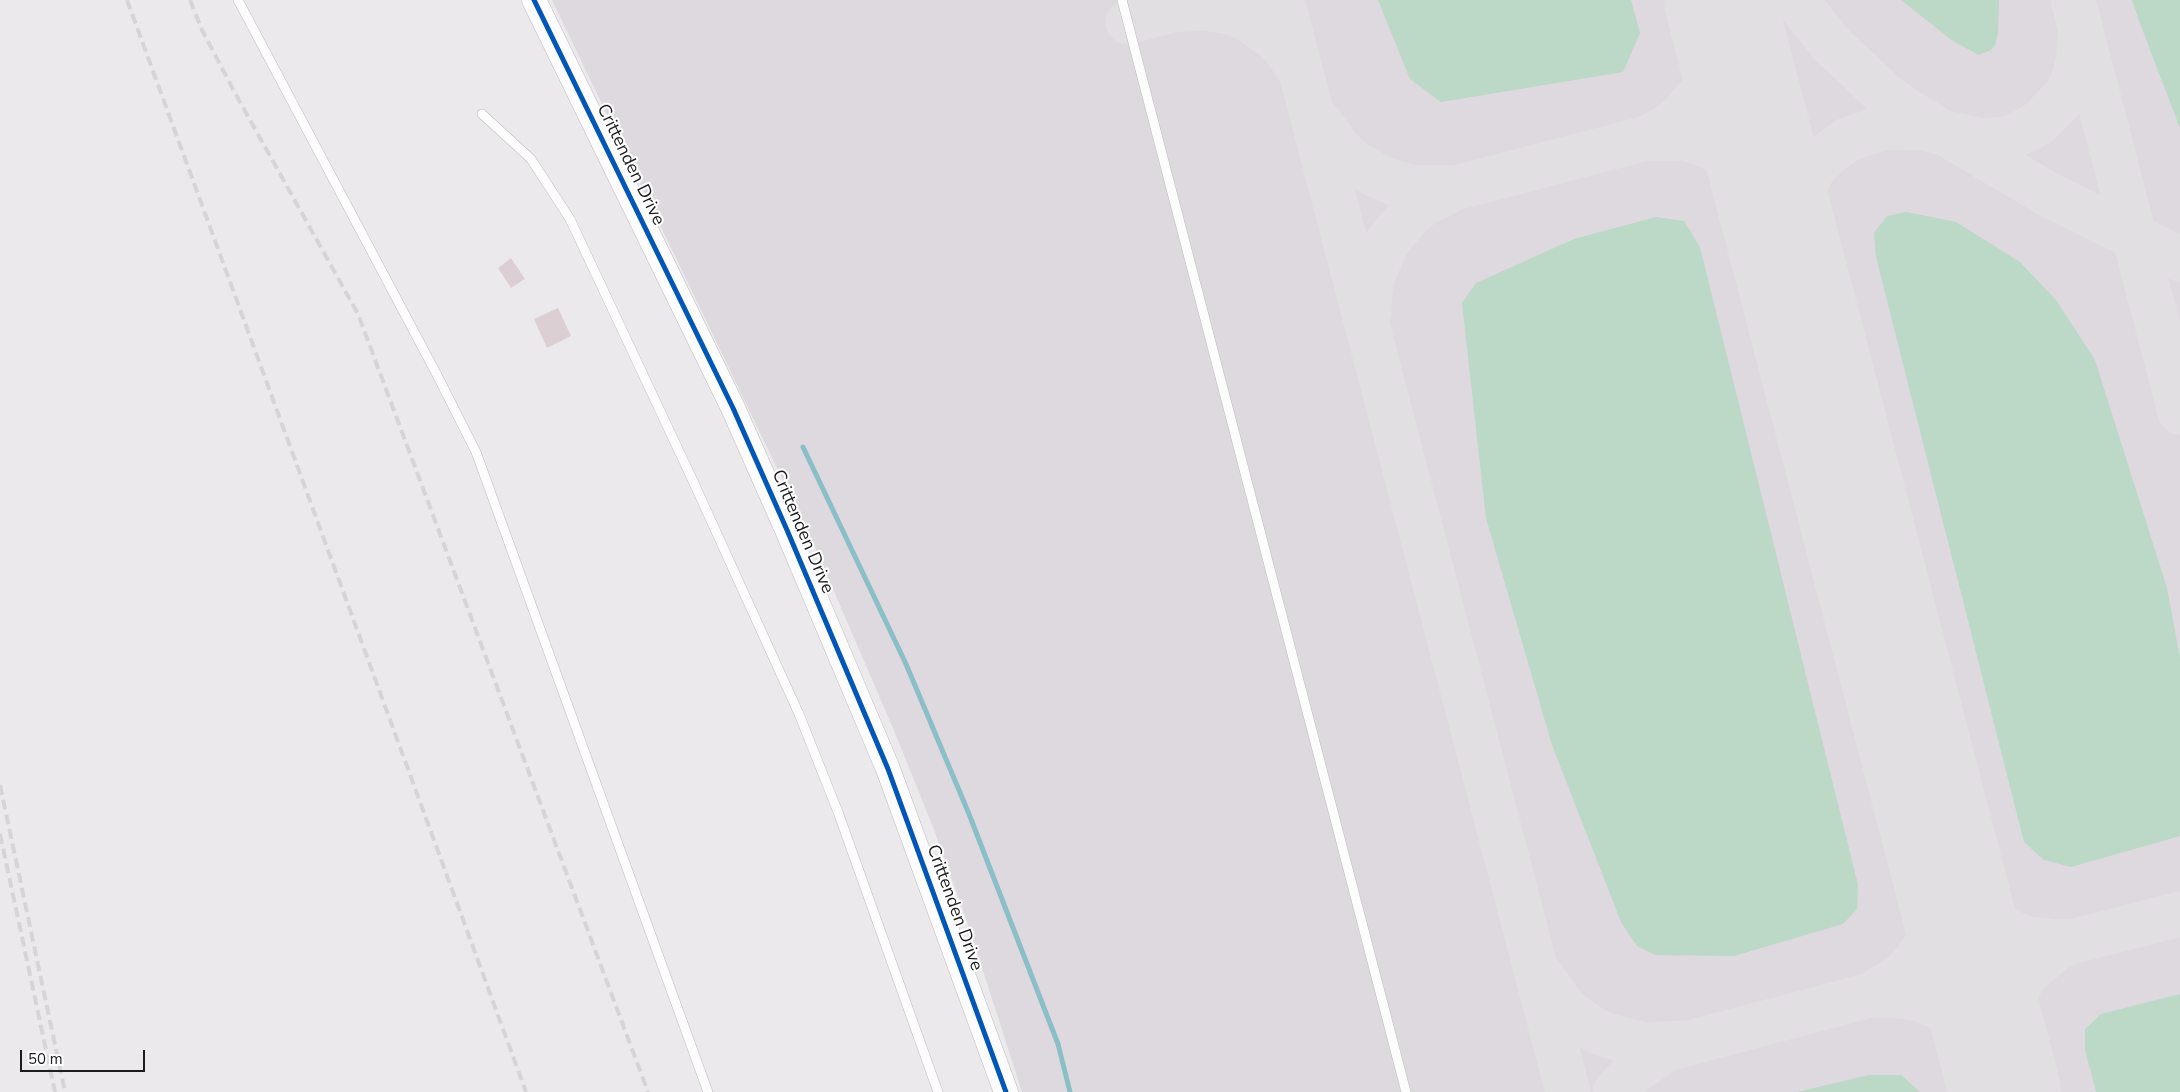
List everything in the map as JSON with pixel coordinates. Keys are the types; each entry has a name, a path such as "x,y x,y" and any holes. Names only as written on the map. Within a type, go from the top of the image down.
{"street":[{"name":"Crittenden Drive","path":"534,0 733,408 787,530 888,770 1006,1092"}],"lane":[{"path":"238,0 354,217 476,452 708,1092"},
{"path":"1122,0 1406,1092"},
{"path":"482,114 531,160 570,219 697,490 799,714 838,812 938,1092"}],"shaded area":[{"path":"552,0 2180,0 2180,1092 1022,1092 967,921 933,827 815,547"}],"green space":[{"path":"1378,0 1631,0 1640,33 1623,72 1441,102 1410,79"},
{"path":"1901,0 1999,0 1998,34 1995,45 1991,50 1979,55 1953,41"},
{"path":"2132,0 2180,0 2180,128 2141,26"},
{"path":"1906,212 1956,222 2020,262 2056,300 2095,360 2167,588 2180,658 2180,836 2071,867 2044,860 2024,842 1876,257 1874,233 1887,216"},
{"path":"1656,217 1684,221 1700,247 1858,885 1857,909 1843,924 1734,956 1655,955 1637,946 1621,922 1552,745 1486,518 1462,303 1476,283 1574,239"},
{"path":"2180,994 2180,1092 2096,1092 2085,1050 2085,1029 2101,1014"},
{"path":"1869,1075 1901,1075 1920,1092 1797,1092"}],"building":[{"path":"511,258 525,279 511,288 498,268"},
{"path":"558,308 571,336 547,348 534,319"}],"waterway":[{"path":"803,447 906,664 969,814 1058,1044 1070,1092"}],"taxiway":[{"path":"1128,22 1175,9 1196,0"},
{"path":"1282,0 1568,1092"},
{"path":"1796,0 1831,44 1884,94 1909,112 2049,195 2180,259"},
{"path":"2073,0 2180,412"},
{"path":"1455,188 1647,138 1666,128 1680,117 1704,90 1718,54 1722,27 1721,4"},
{"path":"1173,10 1206,8 1229,12 1248,19 1277,40 1289,54 1298,69"},
{"path":"1829,403 1789,245 1789,224 1796,198 1814,168 1828,154 1847,140 1884,127 1923,128 1982,141 2009,138 2027,130 2040,122 2066,95 2078,63 2081,31"},
{"path":"1319,121 1340,150 1356,164 1376,175 1394,183 1415,188 1455,188 1422,205 1408,217 1388,241 1374,272 1370,290 1369,313"},
{"path":"1647,138 1687,138 1726,154 1741,166 1761,190 1781,233"},
{"path":"1870,995 1901,976 1913,964 1933,936 1940,919 1942,903 1943,855 1953,880 1966,899 1982,915 2003,929 2024,938 2071,942"},
{"path":"1996,1058 2001,1022 2007,1005 2027,973 2054,950 2071,942 2180,914"},
{"path":"1541,975 1565,1009 1591,1028 1606,1035 1645,1045 1683,1043"},
{"path":"1615,1092 1634,1071 1667,1049 1870,995 1894,995 1919,999 1942,1008 1963,1021 1981,1038 1996,1058"}],"runway":[{"path":"1720,0 2005,1092"}],"railway":[{"path":"127,0 526,1092"},
{"path":"190,0 202,30 235,93 358,314 648,1092"},
{"path":"0,785 65,1092"},
{"path":"0,834 55,1092"}],"cycle path":[{"path":"534,0 733,408 787,530 888,769 1006,1092"}]}
